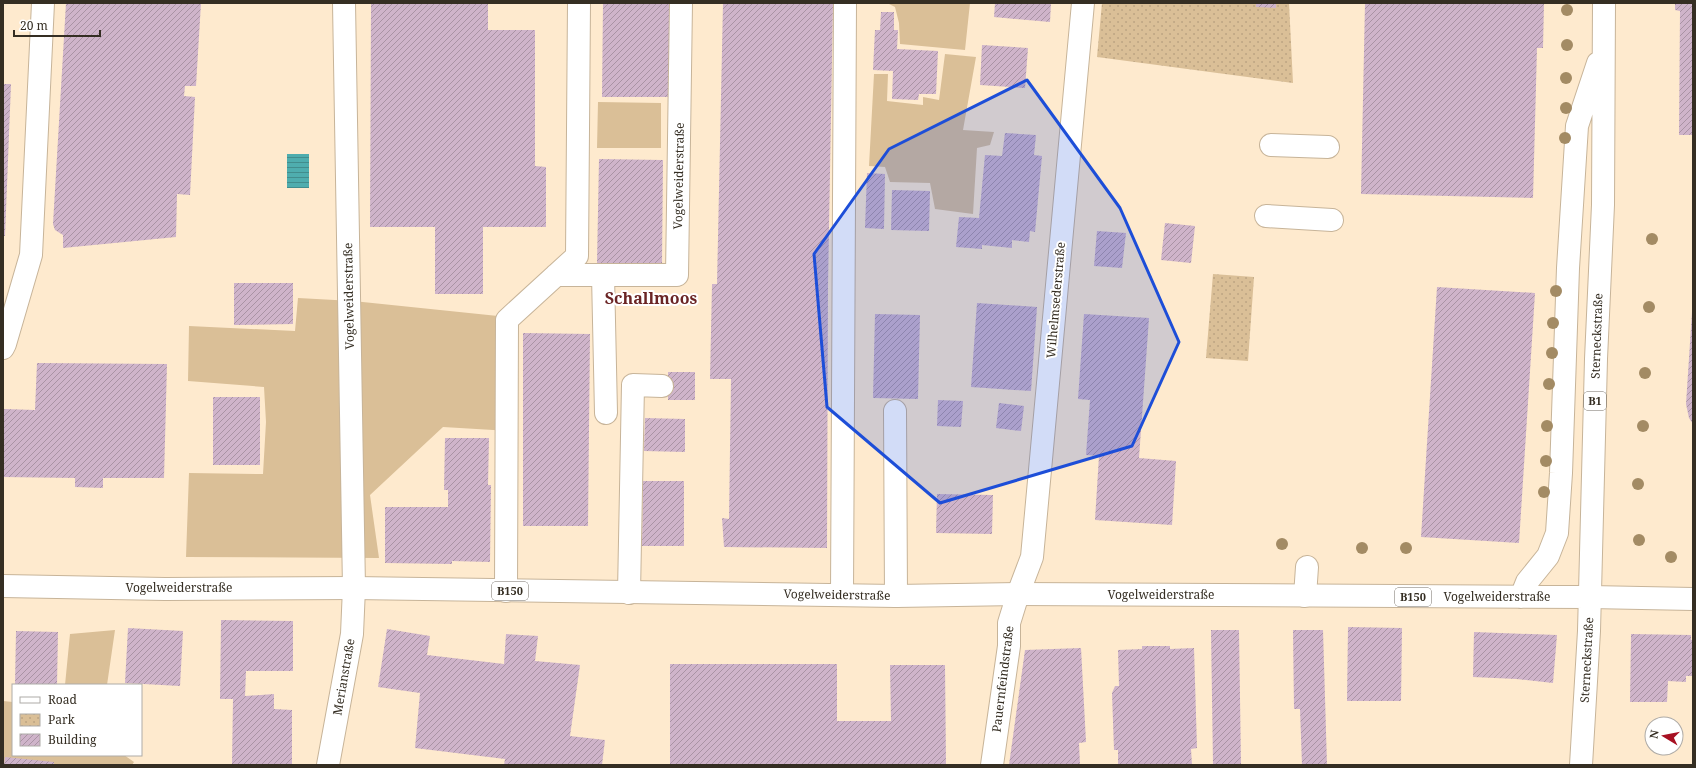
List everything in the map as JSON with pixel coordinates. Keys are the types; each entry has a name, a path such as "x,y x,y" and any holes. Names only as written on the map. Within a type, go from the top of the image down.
{"main road":[{"path":"3,348 31,255 43,3"},
{"name":"Vogelweiderstraße","path":"344,3 354,588"},
{"path":"506,591 507,320 577,256 579,3"},
{"name":"Vogelweiderstraße","path":"556,275 677,275 681,3"},
{"path":"842,595 845,3"},
{"name":"Wilhelmsederstraße","path":"1018,594 1032,558 1083,3"},
{"name":"Sterneckstraße","path":"1581,765 1590,597 1596,359 1603,205 1604,3"},
{"path":"1521,597 1527,582 1548,556 1558,533 1568,268 1578,126 1605,43"},
{"path":"1271,145 1328,147"},
{"path":"1266,216 1332,220"},
{"path":"603,275 606,413"},
{"path":"629,593 633,385 662,386"},
{"path":"895,412 896,596"},
{"path":"1305,596 1307,566"},
{"name":"Vogelweiderstraße","path":"3,586 354,588 896,596 1018,594 1590,597 1693,599"},
{"name":"Merianstraße","path":"328,765 352,634 354,588"},
{"name":"Pauernfeindstraße","path":"992,765 1009,646 1010,623 1018,594"}],"highlighted area":[{"path":"1027,80 1120,208 1179,342 1132,446 940,503 827,407 814,254 889,149"}],"green space":[{"path":"887,3 970,3 965,50 900,44 899,23 895,7"},
{"path":"1102,3 1289,3 1293,83 1097,57"},
{"path":"945,54 976,57 963,130 994,132 990,145 977,148 973,214 935,209 930,183 890,182 885,167 869,166 874,74 888,74 887,101 923,105 923,97 939,100"},
{"path":"598,102 661,103 661,148 597,148"},
{"path":"1213,274 1254,277 1248,361 1206,358"},
{"path":"298,298 353,301 517,318 512,431 443,427 370,495 379,558 186,557 189,473 263,474 266,422 264,387 188,381 189,326 295,331"},
{"path":"115,630 107,684 65,684 70,634"},
{"path":"3,701 12,702 12,756 125,756 134,762 132,765 3,765"}],"water":[{"path":"287,154 309,154 309,188 287,188"}],"building":[{"path":"66,3 201,3 196,86 185,86 184,96 195,97 190,195 177,194 176,237 63,248 63,235 55,230 53,224"},
{"path":"371,3 488,3 488,30 535,30 535,166 546,167 546,227 483,227 483,294 435,294 435,227 370,227"},
{"path":"603,3 671,3 671,97 602,97"},
{"path":"723,3 833,3 828,286 827,548 724,547 722,518 729,519 731,379 710,379 712,284 717,284"},
{"path":"995,3 1051,3 1050,22 994,17"},
{"path":"1256,3 1276,3 1276,8 1256,7"},
{"path":"1365,3 1544,3 1543,48 1537,48 1533,198 1361,194"},
{"path":"1675,3 1693,3 1693,135 1679,135 1680,11 1675,10"},
{"path":"881,12 894,12 894,30 898,30 897,49 938,51 936,94 919,94 918,100 892,99 893,71 873,70 875,30 880,30"},
{"path":"982,45 1028,48 1025,88 980,85"},
{"path":"3,84 11,84 5,236 3,236"},
{"path":"1005,133 1036,135 1034,155 1042,156 1035,232 1030,231 1029,242 1012,240 1012,248 982,245 982,249 956,247 959,217 979,218 985,155 1002,156"},
{"path":"599,159 663,160 662,264 597,263"},
{"path":"867,173 885,174 884,229 865,228"},
{"path":"892,190 930,191 929,231 891,230"},
{"path":"1165,223 1195,226 1191,263 1161,260"},
{"path":"1097,231 1126,233 1122,268 1094,266"},
{"path":"234,283 293,283 293,324 234,325"},
{"path":"1437,287 1535,293 1519,543 1421,537"},
{"path":"977,303 1037,307 1031,391 971,387"},
{"path":"1692,312 1693,424 1689,418 1686,404"},
{"path":"875,314 920,315 918,399 873,398"},
{"path":"1084,314 1149,318 1139,458 1176,461 1172,525 1095,520 1099,456 1086,455 1090,400 1078,399"},
{"path":"523,333 590,334 588,526 523,526"},
{"path":"37,363 167,364 164,478 103,478 103,488 75,487 75,478 3,477 3,410 35,410"},
{"path":"668,372 695,372 695,400 668,400"},
{"path":"213,397 260,397 260,465 213,465"},
{"path":"938,400 963,401 961,427 937,426"},
{"path":"999,403 1024,406 1021,431 996,428"},
{"path":"645,418 685,419 685,452 644,451"},
{"path":"445,438 489,438 488,485 491,485 490,562 452,561 452,564 385,563 385,507 448,507 448,490 444,490"},
{"path":"643,481 684,481 684,546 642,546"},
{"path":"937,494 993,495 992,534 936,533"},
{"path":"221,620 293,621 293,671 246,671 245,696 274,694 274,709 292,710 292,765 232,765 233,699 220,699"},
{"path":"1348,627 1402,628 1401,701 1347,701"},
{"path":"128,628 183,631 180,686 125,683"},
{"path":"387,629 430,636 427,655 504,664 506,634 538,636 535,661 580,665 570,736 605,740 602,765 504,765 505,759 415,748 420,693 378,687"},
{"path":"1211,630 1239,630 1241,765 1213,765"},
{"path":"1293,630 1323,630 1327,765 1302,765 1300,709 1294,709"},
{"path":"16,631 58,632 57,684 15,684"},
{"path":"1474,632 1557,635 1553,683 1516,679 1473,677"},
{"path":"1631,634 1691,635 1691,640 1693,640 1693,676 1686,676 1686,682 1668,681 1667,702 1630,702"},
{"path":"1142,646 1170,646 1170,649 1194,648 1197,748 1191,749 1192,765 1118,765 1118,750 1114,750 1112,693 1115,686 1119,686 1118,650 1142,649"},
{"path":"1081,648 1086,742 1079,743 1080,765 1009,765 1025,650"},
{"path":"670,664 837,664 837,721 891,721 890,665 945,665 946,765 670,765"},
{"path":"5,757 54,762 54,765 4,765"}],"district":[{"name":"Schallmoos","path":"651,298"}]}
